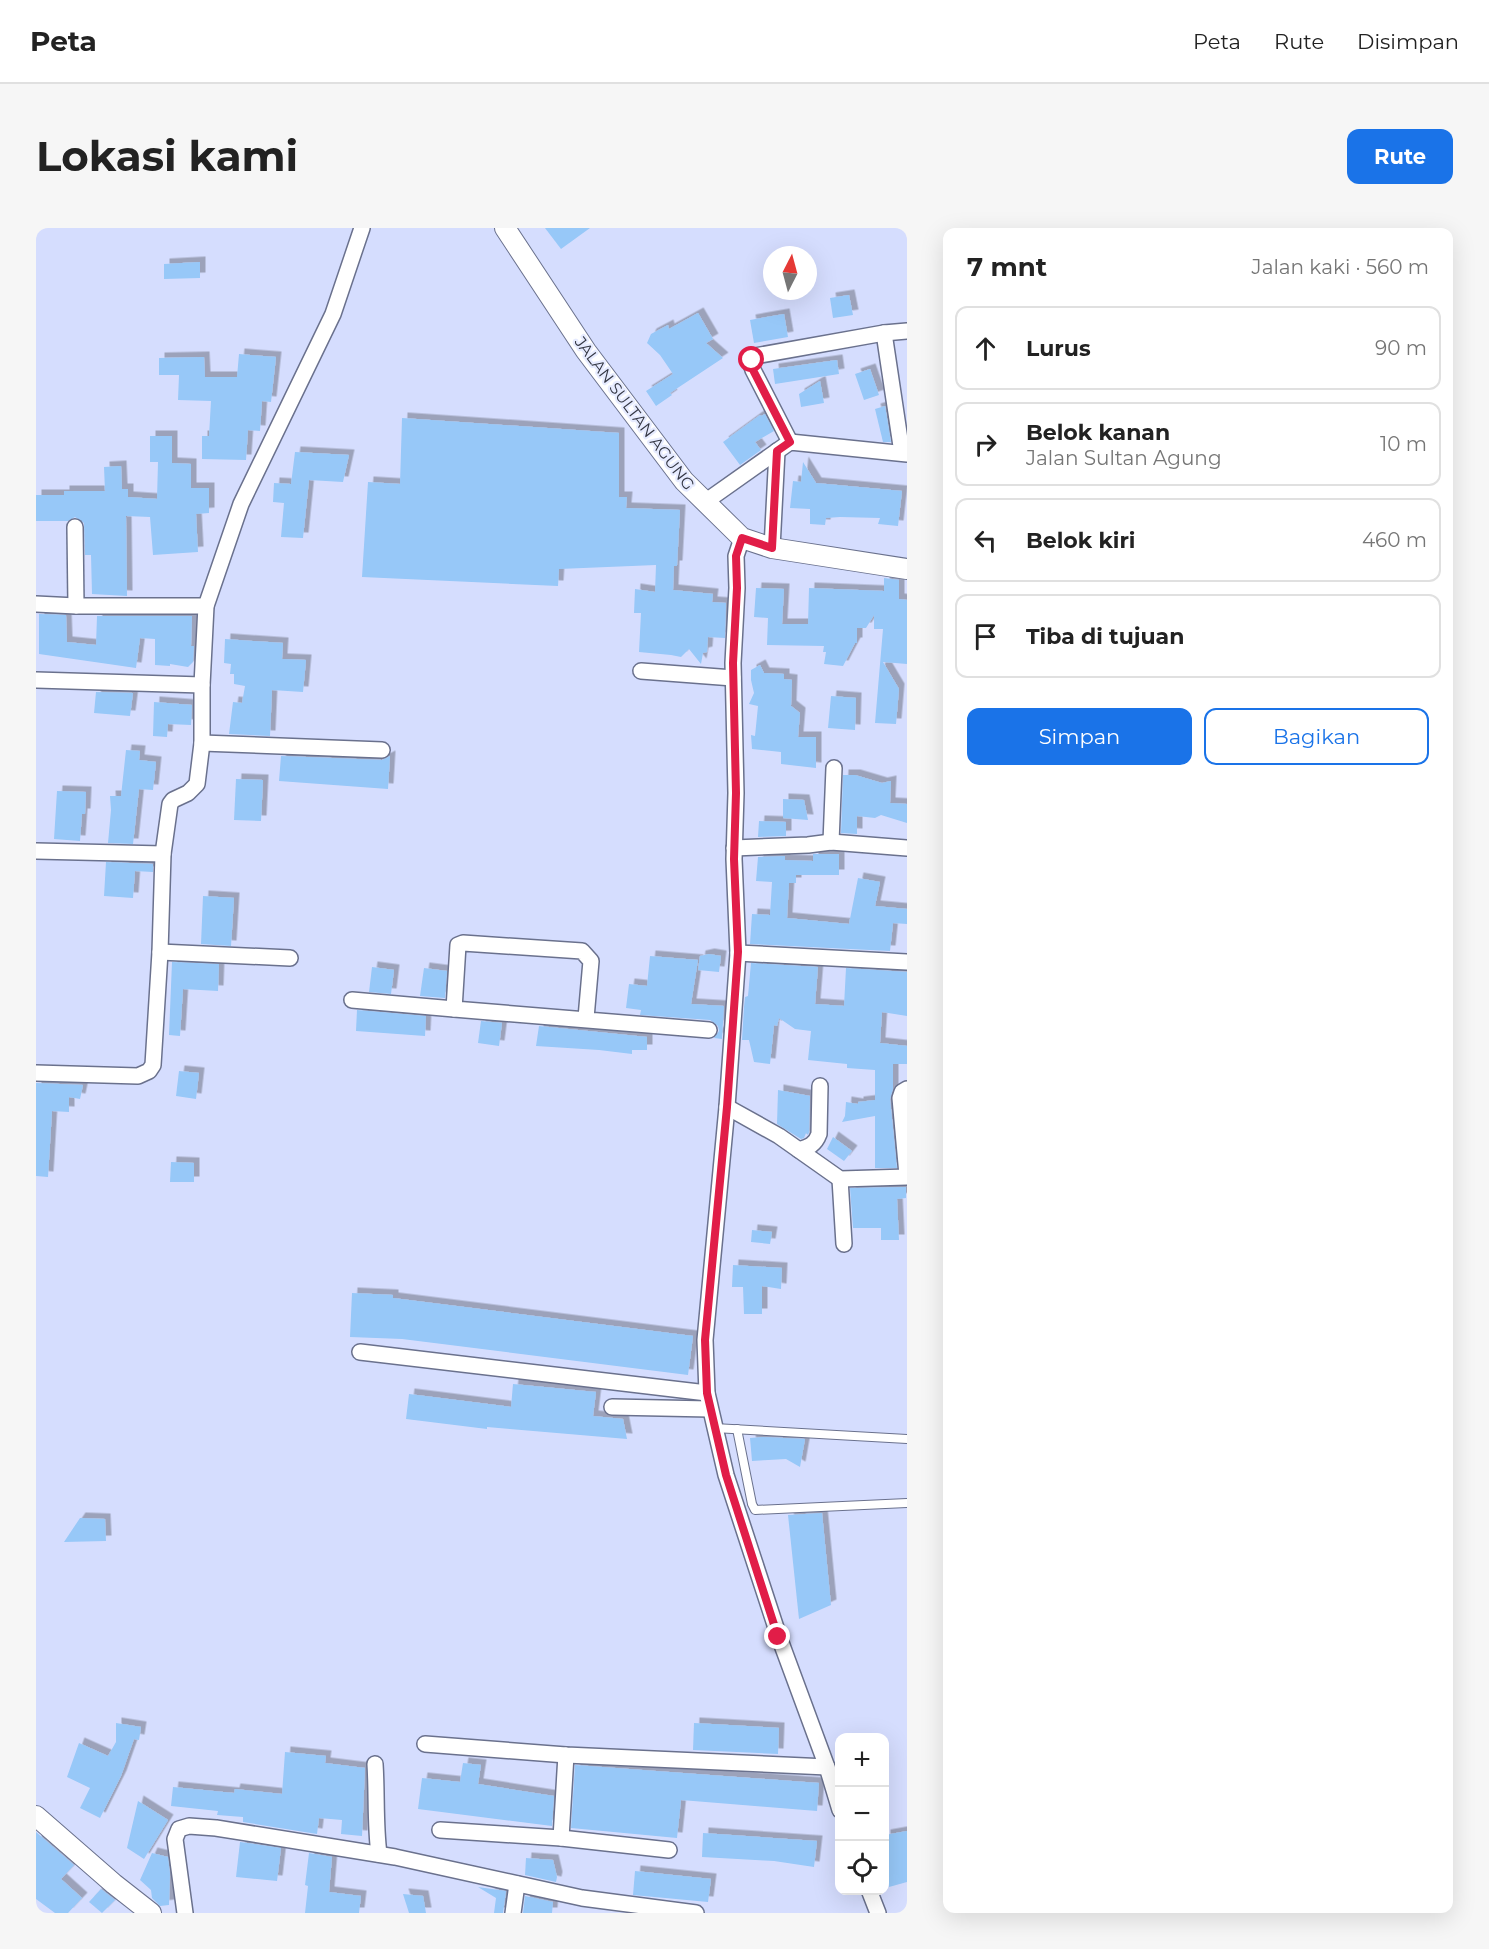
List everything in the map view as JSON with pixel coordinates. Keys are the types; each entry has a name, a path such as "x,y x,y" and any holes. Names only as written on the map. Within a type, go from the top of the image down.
{"street":[{"path":"36,1073 138,1076 149,1071 153,1065 163,854 170,804 173,800 188,793 197,784 201,743 201,685 206,606 241,504 333,314 362,228"},
{"name":"JALAN SULTAN AGUNG","path":"506,228 586,351 684,481 742,538 772,548 907,568"},
{"path":"790,442 753,370 752,360 755,356 907,331"},
{"path":"705,502 790,442 905,453 884,333"},
{"path":"772,548 777,451"},
{"path":"75,527 76,606"},
{"path":"742,538 736,556 733,678 738,952 720,1031 727,1107 705,1340 707,1393 726,1475 753,1561 835,1793"},
{"path":"36,604 206,606"},
{"path":"641,671 733,678"},
{"path":"36,680 201,685"},
{"path":"201,743 382,750"},
{"path":"831,842 834,768"},
{"path":"735,848 831,842 907,848"},
{"path":"36,851 163,854"},
{"path":"454,1009 458,945 463,943 582,951 591,961 586,1018"},
{"path":"160,952 290,958"},
{"path":"738,952 907,962"},
{"path":"352,1000 720,1031"},
{"path":"799,1150 812,1146 819,1134 820,1086"},
{"path":"727,1107 779,1136 840,1179 907,1176 900,1098 902,1092 907,1089"},
{"path":"840,1179 844,1244"},
{"path":"360,1352 707,1393"},
{"path":"612,1407 710,1409"},
{"path":"426,1744 567,1755 827,1767"},
{"path":"561,1838 567,1755"},
{"path":"375,1764 378,1808 376,1832 379,1854"},
{"path":"36,1816 151,1913"},
{"path":"185,1913 175,1839 179,1829 189,1826 216,1828 379,1854 582,1898 696,1913"},
{"path":"440,1830 561,1838 669,1850"},
{"path":"513,1913 517,1884"},
{"path":"871,1895 878,1913"}],"lane":[{"path":"714,1428 907,1439"},
{"path":"737,1429 755,1510 907,1503"}],"building":[{"path":"545,228 590,228 561,249"},
{"path":"200,262 200,278 164,279 164,264"},
{"path":"849,295 853,315 833,318 830,298"},
{"path":"698,313 713,339 706,343 723,358 670,393 672,395 656,406 646,391 673,374 660,355 647,343 651,334 668,325 669,329"},
{"path":"784,314 788,337 754,343 750,320"},
{"path":"239,354 276,357 271,402 262,401 260,431 248,430 246,460 202,459 202,436 209,436 211,401 178,400 179,375 159,375 159,358 204,357 205,377 237,377"},
{"path":"837,360 839,374 775,384 773,369"},
{"path":"870,369 879,395 864,400 855,374"},
{"path":"820,381 824,403 801,407 799,394"},
{"path":"885,406 891,442 883,442 875,409"},
{"path":"765,414 774,431 755,442 761,450 740,465 723,442 760,415"},
{"path":"402,418 619,433 619,497 627,497 626,508 680,510 677,566 674,566 673,590 713,594 712,602 726,603 725,638 708,637 707,652 703,653 701,664 689,649 681,657 639,652 641,613 634,613 635,589 655,592 656,565 559,569 558,586 362,577 368,482 400,484"},
{"path":"150,436 172,436 172,463 191,464 191,488 209,488 209,513 196,514 198,552 153,555 150,517 126,516 127,596 92,594 91,555 85,555 84,523 75,517 68,521 36,521 36,495 64,495 64,491 105,491 104,467 121,466 122,489 128,489 128,497 157,499 158,462 150,462"},
{"path":"295,452 349,455 343,482 309,480 303,538 281,537 284,503 273,502 274,483 291,484"},
{"path":"803,462 816,483 902,491 898,526 878,524 880,518 840,517 826,518 825,525 810,524 810,509 790,508 793,481 801,482"},
{"path":"884,578 899,580 899,599 907,600 907,664 883,662 899,689 896,724 875,723 883,629 874,629 874,615 866,628 857,628 857,643 843,666 824,664 826,652 823,652 824,646 767,645 768,618 754,617 756,588 784,589 782,624 808,624 809,588 884,591"},
{"path":"39,614 66,615 67,642 96,645 97,616 192,616 193,662 188,667 170,664 170,666 155,665 155,639 140,638 136,668 39,654"},
{"path":"225,639 283,643 282,659 306,660 303,692 272,690 270,736 229,734 233,702 242,703 245,686 234,684 234,674 230,674 231,664 224,663"},
{"path":"760,665 764,673 784,674 784,679 792,680 791,706 800,713 798,737 816,737 816,768 781,764 781,752 752,749 751,735 755,736 758,706 749,704 754,693 751,670"},
{"path":"96,692 133,693 130,716 94,713"},
{"path":"831,696 856,698 855,730 828,728"},
{"path":"154,702 192,705 191,725 168,724 167,737 153,736"},
{"path":"126,750 140,751 139,760 156,762 153,790 139,789 133,844 108,843 110,796 121,796"},
{"path":"281,756 382,760 390,756 388,789 279,781"},
{"path":"843,775 855,775 882,783 891,781 890,803 907,804 907,823 881,815 875,818 857,816 857,834 841,833"},
{"path":"236,779 263,780 261,821 234,820"},
{"path":"57,791 86,792 80,841 54,839"},
{"path":"783,799 804,800 808,820 783,818"},
{"path":"759,821 786,822 786,836 758,837"},
{"path":"813,854 839,854 839,875 796,875 796,883 789,883 787,918 849,924 858,878 880,882 875,906 907,909 907,924 893,923 890,951 750,944 752,914 770,915 772,882 756,881 758,857 785,856 785,860 813,861"},
{"path":"106,862 153,864 153,872 135,871 133,898 104,896"},
{"path":"203,896 234,898 231,946 201,944"},
{"path":"709,954 721,956 719,972 698,970 700,956"},
{"path":"650,956 698,960 691,1004 724,1006 722,1039 714,1038 719,1031 718,1026 710,1020 640,1015 641,1010 626,1008 629,984 647,986"},
{"path":"172,962 219,964 218,991 183,989 180,1036 169,1035"},
{"path":"751,963 818,967 815,1004 844,1006 846,968 907,972 907,1016 882,1012 880,1043 907,1046 907,1064 893,1064 893,1089 890,1099 897,1168 875,1168 875,1116 842,1122 846,1102 858,1104 858,1102 875,1100 875,1070 847,1068 847,1064 808,1060 811,1031 795,1029 779,1018 777,1026 774,1025 770,1064 754,1062 749,1040 742,1040 745,997 748,996"},
{"path":"372,967 394,970 391,994 369,992"},
{"path":"424,968 447,971 445,998 420,996"},
{"path":"357,1010 426,1016 425,1036 356,1031"},
{"path":"481,1021 502,1023 499,1046 478,1043"},
{"path":"539,1026 647,1037 647,1050 632,1050 632,1054 536,1046"},
{"path":"179,1071 199,1073 196,1099 176,1096"},
{"path":"36,1083 83,1085 80,1099 69,1097 69,1112 52,1111 48,1177 36,1176"},
{"path":"778,1090 810,1096 809,1132 804,1138 801,1139 777,1124"},
{"path":"833,1137 852,1151 844,1161 827,1149"},
{"path":"171,1162 194,1163 194,1182 170,1182"},
{"path":"906,1187 906,1198 897,1199 899,1240 881,1240 881,1228 853,1228 850,1188"},
{"path":"752,1230 772,1232 770,1244 751,1242"},
{"path":"733,1265 782,1268 781,1289 762,1286 762,1314 744,1314 743,1287 732,1287"},
{"path":"352,1293 393,1295 393,1298 693,1336 688,1375 402,1339 350,1337"},
{"path":"513,1384 596,1392 593,1416 623,1419 627,1439 487,1427 487,1429 406,1419 409,1394 511,1407"},
{"path":"750,1438 805,1439 800,1467 786,1459 752,1461"},
{"path":"822,1513 831,1605 799,1619 788,1515"},
{"path":"80,1518 105,1519 106,1541 64,1542"},
{"path":"116,1723 141,1727 139,1740 134,1739 121,1776 100,1818 80,1808 90,1788 67,1777 79,1743 108,1756 116,1742"},
{"path":"694,1723 779,1728 778,1754 693,1750"},
{"path":"285,1752 326,1756 325,1763 365,1768 362,1836 341,1834 342,1820 319,1818 317,1834 243,1822 243,1817 217,1815 218,1811 171,1806 173,1787 234,1793 235,1789 282,1794"},
{"path":"463,1763 481,1765 478,1784 554,1796 552,1826 418,1809 422,1778 460,1782"},
{"path":"575,1765 819,1783 817,1811 681,1800 677,1838 571,1828"},
{"path":"138,1801 168,1820 144,1859 127,1848"},
{"path":"907,1831 907,1882 889,1887 889,1841 889,1834"},
{"path":"36,1832 74,1865 61,1879 82,1898 68,1913 55,1913 36,1899"},
{"path":"703,1833 817,1841 814,1867 774,1861 702,1857"},
{"path":"240,1842 281,1848 277,1881 236,1877"},
{"path":"152,1853 168,1857 169,1905 160,1906 152,1898 151,1890 140,1880"},
{"path":"309,1853 332,1857 329,1892 361,1896 359,1913 305,1913 308,1886 305,1885"},
{"path":"526,1858 553,1860 556,1882 525,1875"},
{"path":"635,1871 711,1879 708,1902 633,1895"},
{"path":"478,1887 506,1891 503,1913 494,1913 496,1898"},
{"path":"101,1889 115,1900 102,1913 89,1902"},
{"path":"403,1894 423,1896 426,1913 409,1913"},
{"path":"525,1896 553,1902 552,1913 523,1913"}],"route":[{"path":"752,360 753,370 790,442 777,451 772,548 742,538 736,556 737,588 733,663 736,793 734,859 738,952 727,1107 705,1340 707,1393 714,1428 726,1475 778,1637"}]}
